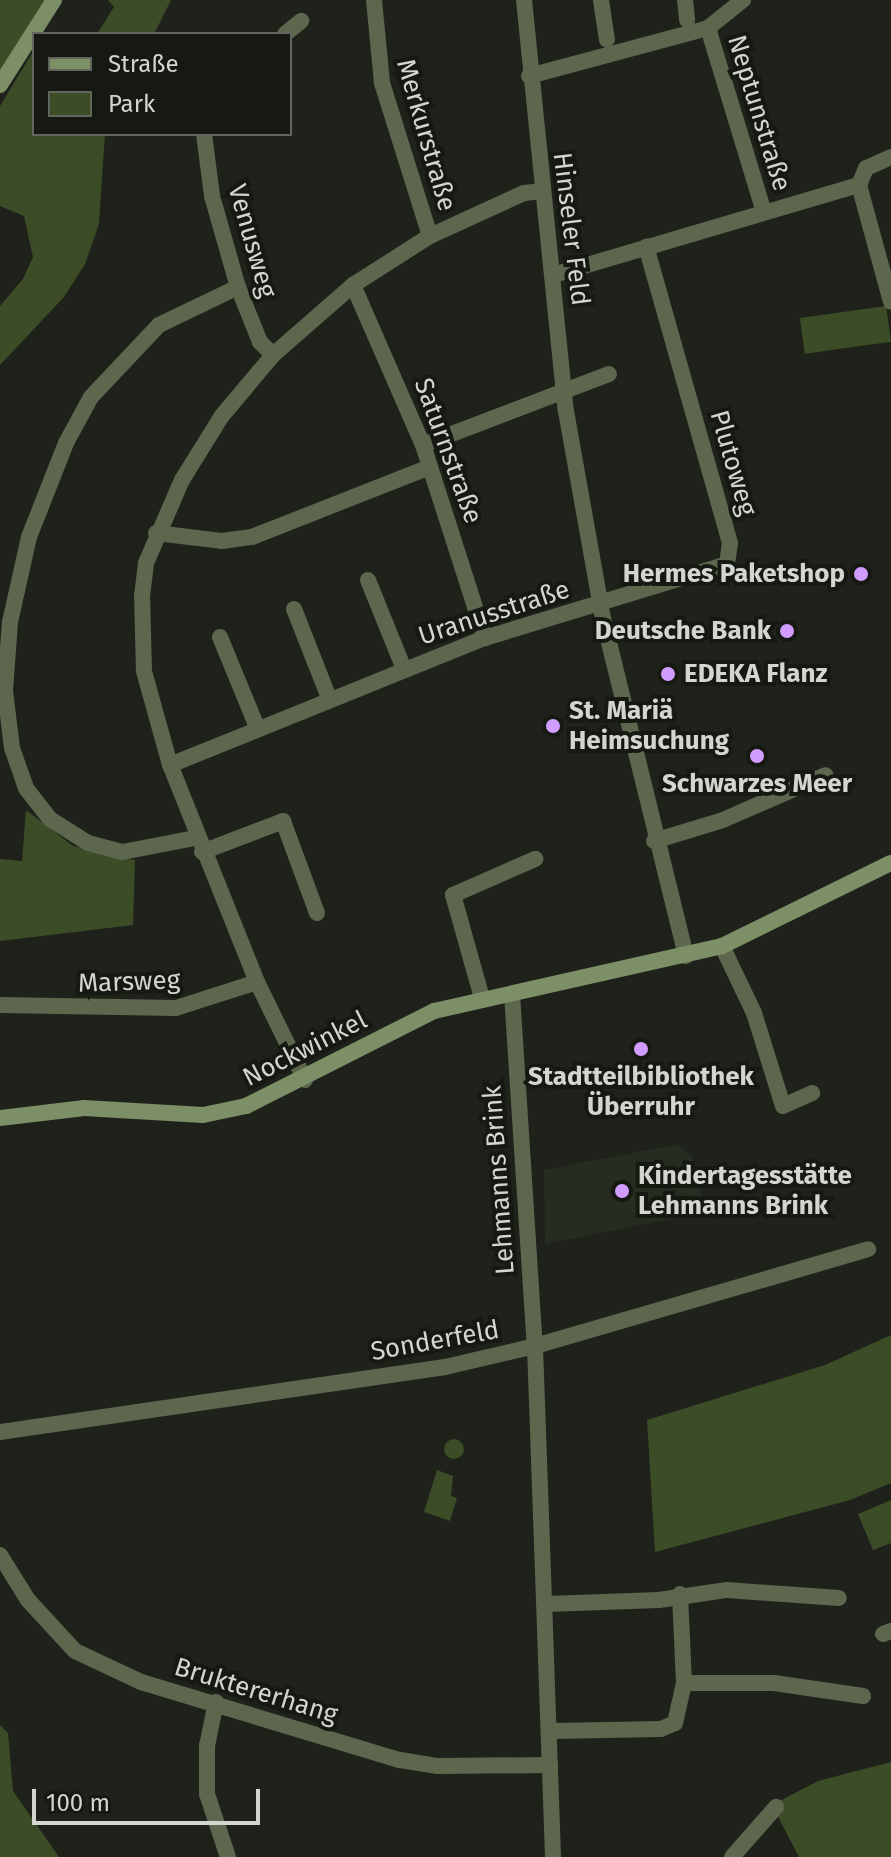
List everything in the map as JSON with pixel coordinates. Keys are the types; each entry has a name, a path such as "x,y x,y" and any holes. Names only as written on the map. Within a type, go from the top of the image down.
{"street":[{"path":"34,32 54,0"},
{"name":"Merkurstraße","path":"374,0 382,83 430,236"},
{"name":"Hinseler Feld","path":"524,0 529,76 567,388 566,411 600,604 654,841 686,956"},
{"path":"601,0 607,40"},
{"path":"685,0 687,20"},
{"path":"529,76 708,28 743,0"},
{"path":"287,32 301,21"},
{"name":"Neptunstraße","path":"708,28 764,212"},
{"path":"0,85 32,35"},
{"name":"Venusweg","path":"204,136 212,196 238,287 260,342 273,355"},
{"name":"Neptunstraße","path":"553,275 859,185 866,168 891,157"},
{"path":"859,185 891,302"},
{"path":"305,1080 257,982 199,845 170,765 144,671 142,596 156,533 221,417 273,355 353,285 430,236 524,193 543,191"},
{"name":"Plutoweg","path":"600,604 713,571 731,559 646,247"},
{"name":"Saturnstraße","path":"353,285 423,445 485,638"},
{"path":"238,287 159,325 91,397 66,443 29,537 10,622 5,691 12,748 26,788 50,819 88,843 122,852 199,845 283,821 317,913"},
{"path":"423,445 609,374"},
{"path":"156,533 222,541 252,537 430,467"},
{"name":"Uranusstraße","path":"368,580 404,669"},
{"name":"Uranusstraße","path":"170,765 257,727 485,638 600,604"},
{"path":"294,609 329,698"},
{"path":"220,637 257,727"},
{"path":"654,841 723,820 826,775"},
{"path":"482,998 453,895 535,859"},
{"name":"Nockwinkel","path":"0,1118 84,1108 203,1115 262,1101 434,1011 722,946 891,863"},
{"path":"722,946 754,1013 783,1106 812,1093"},
{"name":"Marsweg","path":"0,1005 176,1008 257,982"},
{"name":"Lehmanns Brink","path":"512,994 535,1346 552,1731 553,1857"},
{"name":"Sonderfeld","path":"0,1432 445,1367 535,1346 868,1249"},
{"name":"Bruktererhang","path":"0,1555 28,1600 75,1651 141,1682 216,1702 400,1760 437,1766 550,1765"},
{"path":"547,1604 659,1600 680,1594 727,1590 839,1598"},
{"path":"552,1731 661,1729 675,1723 684,1683 680,1594"},
{"path":"684,1683 774,1683 863,1696"},
{"path":"216,1702 207,1746 207,1794 228,1857"},
{"path":"732,1857 776,1807"}],"shaded area":[{"name":"Kindertagesstätte Lehmanns Brink","path":"678,1144 692,1157 706,1212 545,1244 544,1170"}],"green space":[{"path":"0,0 52,0 0,80"},
{"path":"108,0 171,0 155,32 98,32 114,7"},
{"path":"32,53 32,136 105,136 99,224 85,264 64,297 0,365 0,306 23,279 33,257 24,216 0,206 0,106"},
{"path":"886,306 891,342 805,354 800,318"},
{"path":"26,810 73,846 135,860 133,925 0,941 0,859 22,861"},
{"path":"891,1335 891,1483 850,1500 655,1552 647,1420 825,1365"},
{"path":"454,1439 461,1442 464,1449 461,1456 454,1459 447,1456 444,1449 447,1442"},
{"path":"437,1470 453,1476 451,1496 457,1498 450,1521 424,1512"},
{"path":"891,1500 891,1543 873,1550 858,1514"},
{"path":"0,1725 8,1733 13,1791 59,1857 0,1857"},
{"path":"891,1762 891,1857 799,1857 772,1805 818,1781"}],"place":[{"name":"Hermes Paketshop","path":"861,574"},
{"name":"Deutsche Bank","path":"787,631"},
{"name":"EDEKA Flanz","path":"668,674"},
{"name":"St. Mariä Heimsuchung","path":"553,726"},
{"name":"Schwarzes Meer","path":"757,756"},
{"name":"Stadtteilbibliothek Überruhr","path":"641,1049"},
{"name":"Kindertagesstätte Lehmanns Brink","path":"622,1191"}]}
